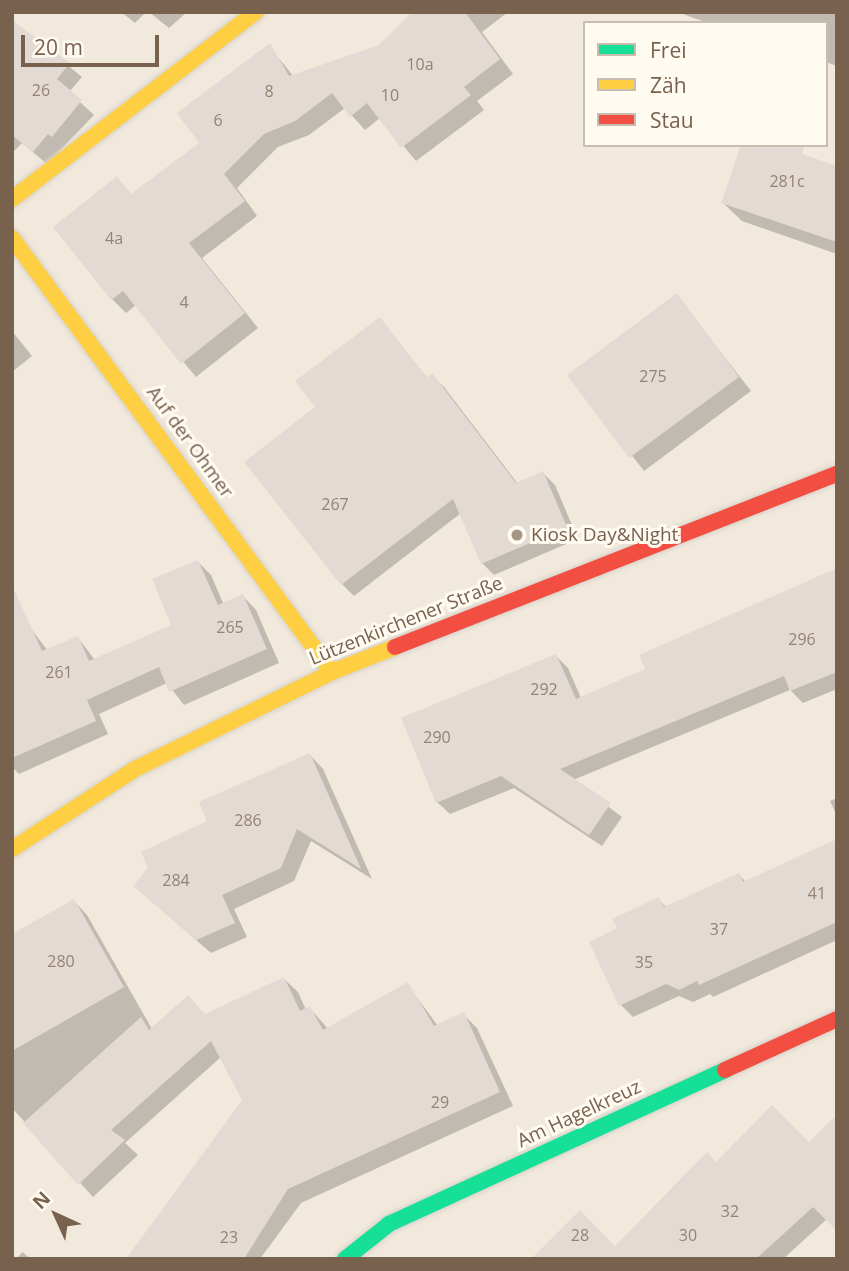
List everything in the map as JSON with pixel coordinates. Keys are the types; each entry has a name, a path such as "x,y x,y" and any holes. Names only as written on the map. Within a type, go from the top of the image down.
{"street":[{"path":"12,199 256,12"},
{"name":"Auf der Ohmer","path":"12,238 332,672"},
{"name":"Lützenkirchener Straße","path":"12,849 135,769 332,672 837,474"},
{"name":"Am Hagelkreuz","path":"345,1259 389,1224 837,1019"}],"shaded area":[{"path":"12,12 837,12 837,1259 12,1259"}],"building":[{"path":"412,12 465,12 500,59 464,87 471,95 401,148 367,103 350,117 332,93 295,121 264,134 224,174 245,201 189,243 245,313 181,364 123,291 111,300 53,227 117,176 131,194 199,143 177,113 270,43 289,76 379,45"},
{"path":"12,20 70,63 57,79 82,100 52,137 48,134 33,152 12,135"},
{"path":"740,147 804,147 802,154 837,166 837,242 721,203"},
{"path":"677,293 739,377 629,458 567,375"},
{"path":"380,317 427,378 432,373 516,483 543,471 567,527 481,564 453,499 341,585 244,462 315,407 295,381"},
{"path":"198,560 218,605 243,594 267,649 169,692 159,667 87,700 96,721 12,758 12,585 42,651 78,636 89,661 171,625 152,579"},
{"path":"837,568 837,672 790,691 784,676 560,769 611,803 589,835 501,776 436,803 401,718 556,654 576,699 645,669 639,655"},
{"path":"310,753 361,869 297,829 281,868 222,895 235,923 196,940 133,886 148,868 141,852 207,821 199,802"},
{"path":"837,839 837,922 699,985 697,981 679,990 666,984 619,1006 589,942 617,928 612,919 659,897 664,907 739,873 743,882"},
{"path":"74,899 124,987 12,1051 12,934"},
{"path":"284,977 300,1011 310,1006 323,1030 408,982 434,1026 464,1012 500,1092 288,1189 244,1259 126,1259 242,1100 211,1041 111,1130 125,1140 78,1185 23,1123 141,1017 149,1030 188,995 205,1014"},
{"path":"772,1105 809,1142 837,1114 837,1231 813,1207 756,1259 531,1259 580,1210 615,1246 707,1152 716,1162"}],"traffic: fast":[{"path":"345,1259 389,1224 725,1070"}],"traffic: slow":[{"path":"12,199 256,12"},
{"path":"12,238 332,672"},
{"path":"12,849 135,769 332,672 395,647"}],"traffic: jam":[{"path":"395,647 837,474"},
{"path":"725,1070 837,1019"}],"place":[{"name":"Kiosk Day&Night","path":"517,535"}]}
